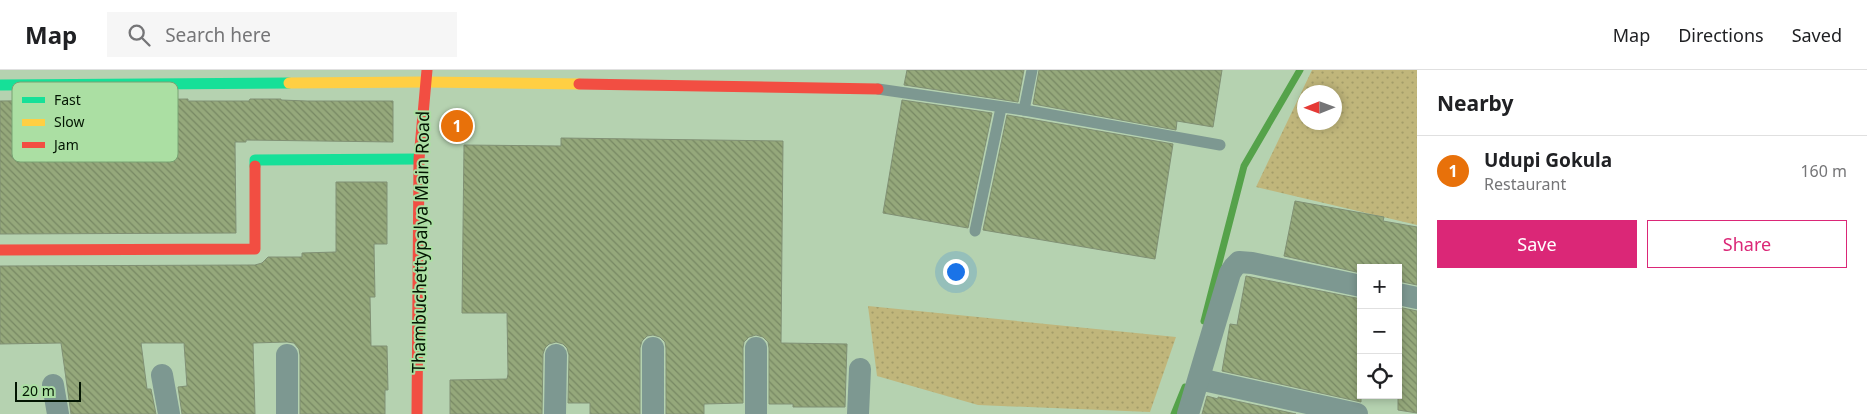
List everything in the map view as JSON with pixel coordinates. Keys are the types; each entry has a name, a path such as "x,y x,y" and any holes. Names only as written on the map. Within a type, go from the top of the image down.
{"street":[{"path":"142,82 426,76 878,89"},
{"name":"Thambuchettypalya Main Road","path":"417,414 419,159 426,76"},
{"path":"0,250 255,249 255,160 419,159"},
{"path":"1188,414 1230,273 1239,262 1252,263 1357,285"},
{"path":"1402,295 1417,298"},
{"path":"653,348 653,414"},
{"path":"756,348 756,414"},
{"path":"287,355 288,414"},
{"path":"555,414 556,355"},
{"path":"858,414 860,370"},
{"path":"162,375 169,414"},
{"path":"1199,379 1358,414"},
{"path":"54,385 58,414"}],"lane":[{"path":"1024,110 1032,70"},
{"path":"878,89 1024,110 1220,144"},
{"path":"975,231 1001,108"}],"shaded area":[{"path":"1312,70 1417,70 1417,225 1256,187 1297,101 1297,130 1342,130 1342,85 1305,85"},
{"path":"868,306 1176,337 1150,412 978,405 877,376"}],"building":[{"path":"907,70 1024,70 1018,102 904,85"},
{"path":"1039,70 1222,70 1213,127 1177,121 1176,130 1033,104"},
{"path":"178,99 188,99 188,101 281,99 307,101 393,101 393,142 246,140 246,142 235,142 236,233 0,234 0,101 12,101 12,162 178,162"},
{"path":"902,100 992,113 968,228 883,213"},
{"path":"1007,115 1173,144 1155,259 983,230"},
{"path":"561,138 783,141 781,343 847,344 845,407 793,407 793,404 769,404 768,342 763,337 756,335 749,337 744,342 743,403 704,404 704,414 666,414 666,348 665,342 660,337 653,335 647,336 642,341 640,348 640,414 590,414 590,403 568,403 569,355 567,348 563,344 556,342 549,344 543,354 542,414 450,414 450,380 507,379 508,374 507,313 462,313 464,145 561,146"},
{"path":"336,182 387,182 387,244 374,244 375,297 370,297 371,346 387,346 388,390 385,390 385,414 300,414 299,349 294,343 287,342 253,343 255,414 182,414 178,387 187,386 184,343 141,343 147,389 151,389 156,414 71,414 61,343 0,344 0,266 255,265 262,263 268,257 302,257 302,253 336,252"},
{"path":"1295,201 1384,217 1383,221 1417,227 1417,285 1402,282 1402,264 1357,264 1357,272 1284,256"},
{"path":"1246,276 1357,298 1357,399 1361,399 1361,402 1222,371 1230,324 1237,325"},
{"path":"1402,308 1417,311 1417,413 1398,410 1398,399 1402,399"},
{"path":"1207,396 1218,399 1218,397 1296,414 1202,414"}],"waterway":[{"path":"1204,321 1244,166 1300,70"},
{"path":"1174,414 1185,387"}],"traffic: fast":[{"path":"178,84 289,83"},
{"path":"0,85 12,85"},
{"path":"255,166 255,160 419,159"}],"traffic: slow":[{"path":"289,83 579,84"}],"traffic: jam":[{"path":"417,414 419,159 427,70"},
{"path":"579,84 878,89"},
{"path":"0,250 255,249 255,166"}],"place":[{"name":"Udupi Gokula","path":"457,126"}]}
